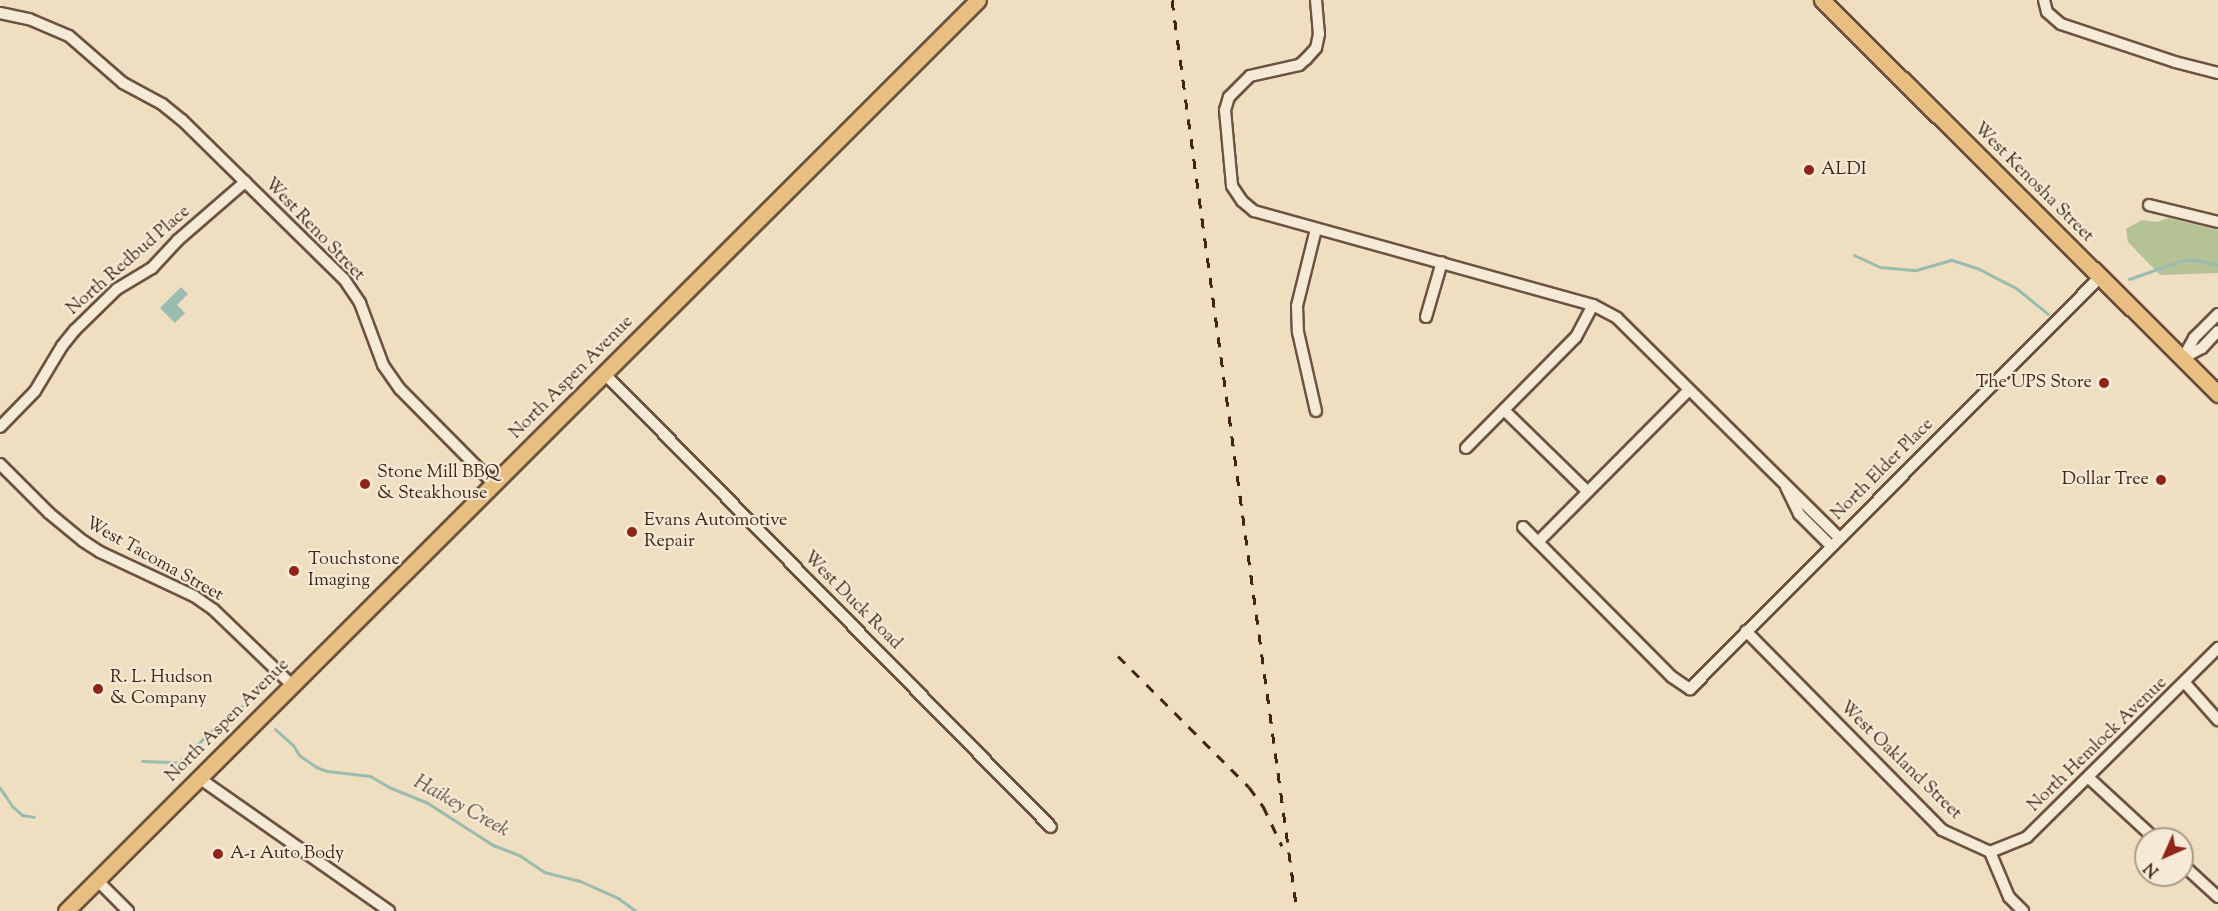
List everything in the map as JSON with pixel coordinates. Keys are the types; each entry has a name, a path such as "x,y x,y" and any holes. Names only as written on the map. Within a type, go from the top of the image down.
{"main road":[{"name":"North Aspen Avenue","path":"66,911 978,0"},
{"name":"West Kenosha Street","path":"1822,0 2218,393"}],"street":[{"path":"2044,0 2047,12 2061,24 2218,73"},
{"path":"1316,2 1319,34 1316,48 1299,65 1250,76 1229,97 1225,110 1232,186 1242,201 1254,211 1593,305 1617,318 1839,538"},
{"name":"West Reno Street","path":"0,13 51,26 69,36 123,83 171,110 344,279 360,303 383,365 400,388 494,483"},
{"name":"North Redbud Place","path":"0,427 35,391 62,346 75,330 117,289 152,268 178,240 245,183"},
{"path":"2149,205 2218,222"},
{"path":"1316,229 1297,306 1298,332 1317,411"},
{"path":"1426,317 1442,262"},
{"name":"North Elder Place","path":"1538,542 1672,677 1690,688 2100,277"},
{"path":"1466,448 1576,337 1593,305"},
{"path":"2183,358 2194,338 2218,314"},
{"path":"2183,358 2202,348 2218,331"},
{"name":"West Duck Road","path":"604,373 1051,827"},
{"path":"1523,526 1538,542 1689,390"},
{"path":"1504,410 1587,492"},
{"name":"West Tacoma Street","path":"0,464 49,513 83,541 100,552 194,596 214,610 292,685"},
{"path":"1786,487 1799,514 1831,546"},
{"name":"West Oakland Street","path":"1746,631 1942,830 1990,852"},
{"name":"North Hemlock Avenue","path":"1990,852 2027,837 2218,648"},
{"path":"2185,683 2218,720"},
{"path":"199,778 389,911"},
{"path":"2089,778 2142,827"},
{"path":"1990,852 2008,897 2024,911"},
{"path":"2194,875 2218,897"},
{"path":"97,880 128,911"}],"green space":[{"path":"2168,218 2218,230 2218,273 2160,275 2128,242 2126,229 2142,220 2157,222"}],"water":[{"path":"181,287 188,294 177,305 185,313 175,323 160,308"}],"waterway":[{"path":"1854,255 1880,267 1916,270 1952,260 1977,268 2016,288 2048,314"},
{"path":"2129,279 2183,260 2198,260 2218,265"},
{"name":"Haikey Creek","path":"142,761 179,762 232,711 242,706"},
{"name":"Haikey Creek","path":"275,729 293,745 299,755 316,767 327,771 370,776 391,788 426,802 493,845 519,855 544,872 580,881 618,898 636,911"},
{"name":"Haikey Creek","path":"0,788 12,806 22,815 34,817"}],"railway":[{"path":"1172,0 1297,911"},
{"path":"1118,656 1249,787 1263,806 1282,846"}],"place":[{"name":"ALDI","path":"1809,170"},
{"name":"The UPS Store","path":"2104,383"},
{"name":"Dollar Tree","path":"2161,480"},
{"name":"Stone Mill BBQ & Steakhouse","path":"365,484"},
{"name":"Evans Automotive Repair","path":"632,532"},
{"name":"Touchstone Imaging","path":"294,571"},
{"name":"R. L. Hudson & Company","path":"98,689"},
{"name":"A-1 Auto Body","path":"218,854"}]}
